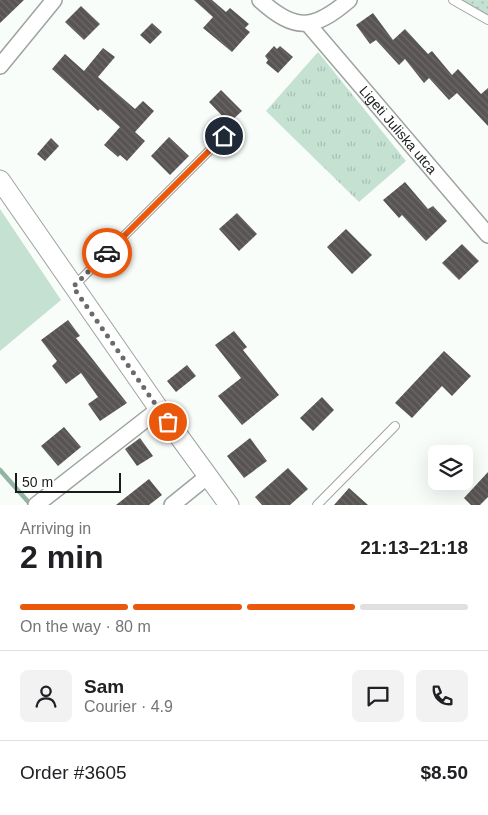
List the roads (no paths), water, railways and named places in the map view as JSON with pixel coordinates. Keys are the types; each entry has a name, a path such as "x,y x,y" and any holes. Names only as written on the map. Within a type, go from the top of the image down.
{"street":[{"path":"0,66 54,0"},
{"path":"260,0 284,19 296,24 308,24 333,14 349,0"},
{"name":"Ligeti Juliska utca","path":"308,24 488,235"},
{"path":"0,180 159,409 230,505"},
{"path":"39,503 159,409"},
{"path":"172,505 208,476"}],"lane":[{"path":"454,0 488,20"},
{"path":"73,287 224,136"},
{"path":"317,505 395,426"}],"waterway":[{"path":"0,470 31,505"}]}
